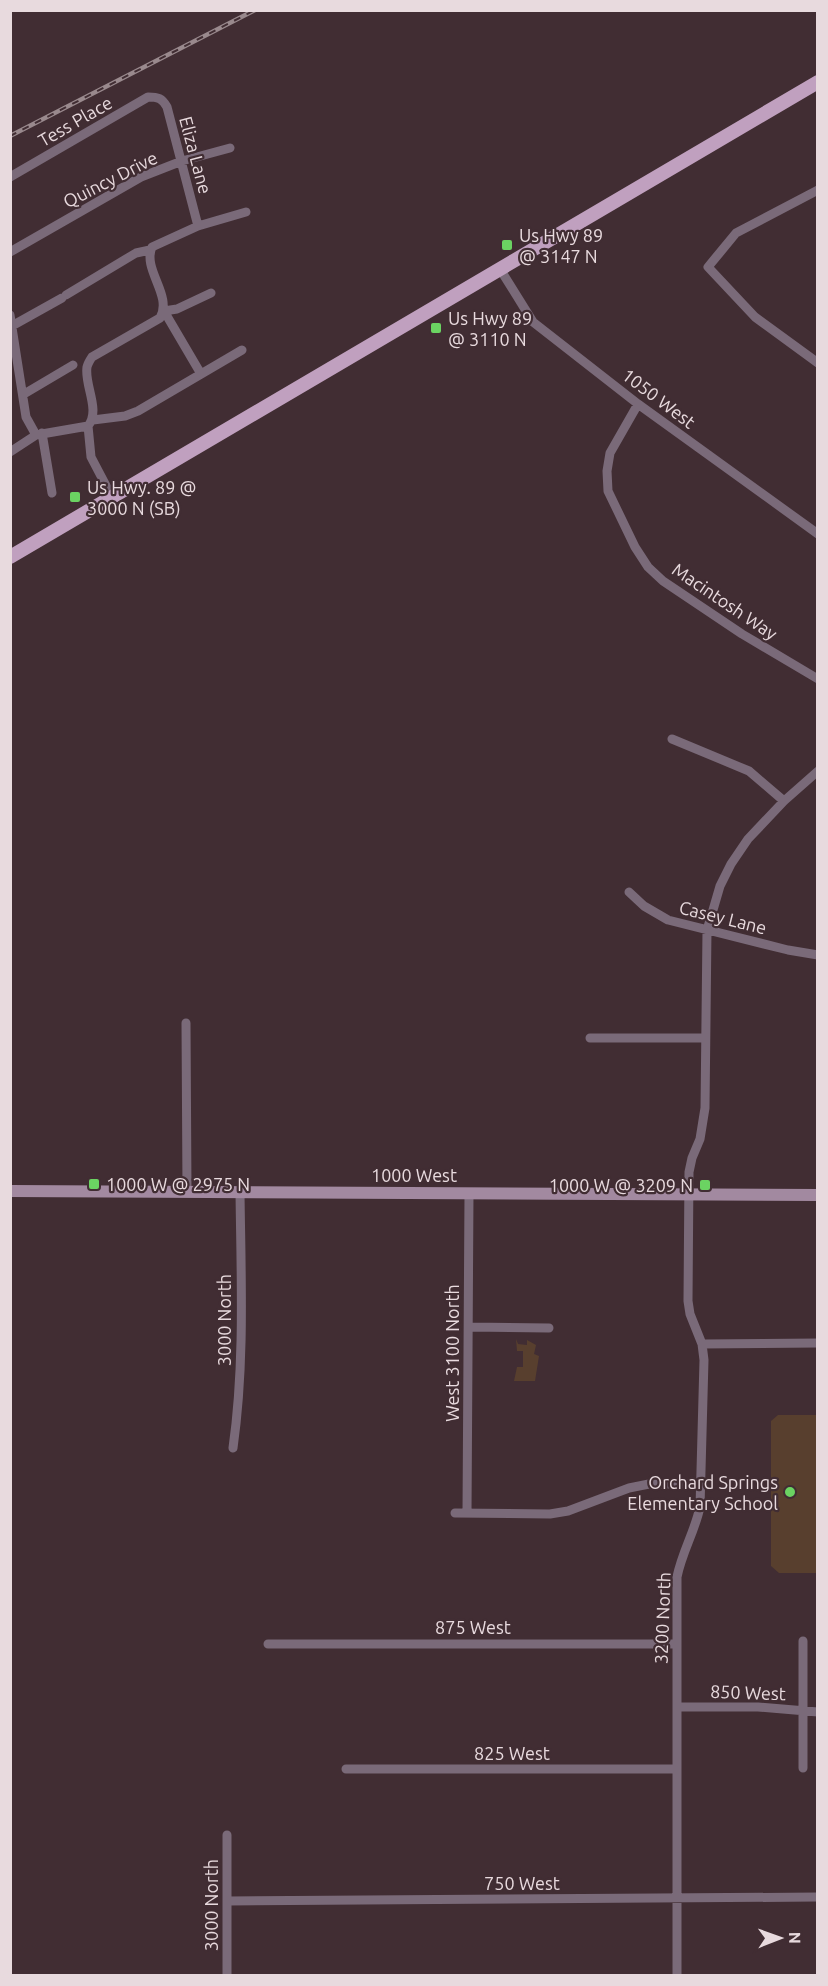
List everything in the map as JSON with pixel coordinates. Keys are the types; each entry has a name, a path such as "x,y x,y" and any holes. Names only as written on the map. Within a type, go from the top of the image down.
{"main road":[{"path":"10,557 818,82"}],"street":[{"name":"Tess Place","path":"10,177 148,97 156,97"},
{"name":"Eliza Lane","path":"156,97 163,100 166,107 198,225"},
{"name":"Quincy Drive","path":"10,252 141,177 182,161 230,148"},
{"path":"818,190 736,233 708,267 755,317 818,363"},
{"path":"11,326 136,253 150,250 160,241 198,225 246,213"},
{"path":"150,250 164,311 201,374"},
{"name":"1050 West","path":"500,269 533,322 638,404 818,534"},
{"path":"164,311 177,309 211,292"},
{"path":"112,497 91,457 87,367 92,357 160,318 164,311"},
{"path":"10,315 26,417 39,434 52,493"},
{"path":"10,452 39,434 131,413 242,350"},
{"path":"24,394 73,365"},
{"path":"10,385 21,379"},
{"name":"Macintosh Way","path":"638,404 610,453 607,471 608,491 635,547 648,567 663,581 742,634 818,679"},
{"path":"672,740 749,771 784,801"},
{"name":"3200 North","path":"677,1976 677,1577 688,1541 696,1526 700,1507 704,1376 702,1344 690,1314 688,1301 688,1195 690,1165 704,1122 707,930 720,886 731,864 748,839 784,801 818,771"},
{"name":"Casey Lane","path":"629,892 644,906 669,920 788,950 818,955"},
{"path":"186,1023 187,1191"},
{"path":"590,1038 705,1038"},
{"name":"1000 West","path":"10,1191 818,1196"},
{"name":"3000 North","path":"233,1448 241,1374 240,1192"},
{"name":"West 3100 North","path":"467,1513 469,1194"},
{"path":"469,1327 549,1328"},
{"path":"702,1344 818,1343"},
{"path":"455,1513 550,1514 568,1511 629,1488 649,1484 700,1484"},
{"path":"803,1641 803,1768"},
{"name":"875 West","path":"268,1644 677,1644"},
{"name":"850 West","path":"677,1707 818,1712"},
{"name":"825 West","path":"346,1769 677,1769"},
{"name":"3000 North","path":"227,1835 227,1976"},
{"name":"750 West","path":"228,1901 818,1897"}],"shaded area":[{"path":"516,1339 518,1344 527,1345 527,1340 536,1345 534,1354 539,1356 535,1381 514,1381 517,1367 523,1367 523,1351 517,1351"},
{"name":"Orchard Springs Elementary School","path":"778,1415 817,1415 817,1573 779,1573 771,1566 771,1421"}],"railway":[{"path":"10,136 255,10"}],"place":[{"name":"Us Hwy 89 @ 3147 N","path":"507,245"},
{"name":"Us Hwy 89 @ 3110 N","path":"436,328"},
{"name":"Us Hwy. 89 @ 3000 N (SB)","path":"75,497"},
{"name":"1000 W @ 2975 N","path":"94,1184"},
{"name":"1000 W @ 3209 N","path":"705,1185"},
{"name":"Orchard Springs Elementary School","path":"790,1492"}]}
